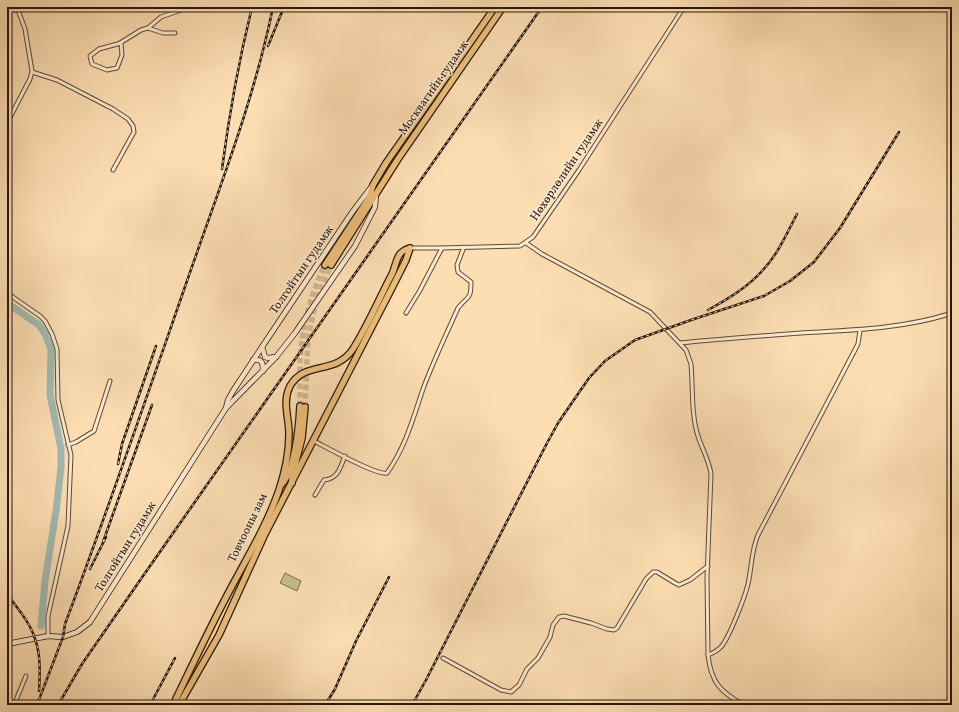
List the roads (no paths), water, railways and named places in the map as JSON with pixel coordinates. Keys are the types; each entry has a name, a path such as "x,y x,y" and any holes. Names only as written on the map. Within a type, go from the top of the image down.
{"highway":[{"name":"Москвагийн гудамж","path":"495,7 386,163 373,185 369,198 328,265 398,159 503,7"},
{"name":"Товчооны зам","path":"173,705 209,630 271,512 280,485 288,450 286,401 290,387 296,379 304,373 314,369 334,365 341,362 349,355 394,269 400,254 410,248"},
{"name":"Товчооны зам","path":"179,705 219,635 247,572 396,280 410,248"},
{"path":"280,485 288,475 303,407 302,438 292,477 292,483"}],"main road":[{"name":"Толгойтын гудамж","path":"226,408 228,400 253,360 349,217 373,185"},
{"name":"Толгойтын гудамж","path":"7,644 48,636 63,637 77,632 90,622 226,408 276,357 295,333 355,246 375,207 376,194"},
{"path":"262,347 263,354 266,358 276,357"},
{"path":"253,360 262,361 263,371"}],"street":[{"path":"7,8 18,10 32,7"},
{"path":"120,44 121,43 122,55 117,68 107,70 92,64 90,56 99,50 120,44 141,30 148,28 161,17 190,7"},
{"name":"Нөхөрлөлийн гудамж","path":"526,243 534,237 579,170 684,7"},
{"path":"7,123 30,79 32,72 25,29 18,10"},
{"path":"148,28 163,33 175,33"},
{"path":"32,72 42,74 56,80 128,119 133,126 134,132 113,170"},
{"path":"410,248 513,247 526,243 542,254 650,312 680,343 689,356 691,364 694,419 698,435 709,463 711,474 707,578 708,655 713,678 718,686 744,705"},
{"path":"314,440 344,456 384,474 387,473 410,430 423,389 458,308 464,300 470,297 471,282 458,272 456,265 464,247"},
{"path":"406,313 442,248"},
{"path":"7,293 40,316 45,321 52,334 57,349 58,400 71,455 68,526 48,616 48,636"},
{"path":"680,343 769,335 896,327 949,314 952,315"},
{"path":"708,655 720,648 726,638 747,589 753,550 758,535 858,344 860,330"},
{"path":"68,445 94,431 110,380"},
{"path":"315,495 324,480 331,480 336,475 344,456"},
{"path":"443,658 501,690 512,692 519,685 527,669 538,658 550,637 553,625 558,617 564,616 582,620 614,630 617,628 646,578 653,572 657,572 679,585 690,580 708,566"},
{"path":"14,705 26,676"}],"waterway":[{"path":"7,303 39,325 45,334 51,349 50,395 61,449 61,468 45,581 41,626"}],"tunnel":[{"path":"300,406 300,365 302,340 312,296 325,265"},
{"path":"305,407 308,337 317,298 331,265"}],"railway":[{"path":"222,169 235,88 252,7"},
{"path":"37,705 63,637 65,624 127,453 246,111 273,7"},
{"path":"268,46 284,7"},
{"path":"58,705 82,664 143,576 542,7"},
{"path":"412,705 546,445 558,423 589,378 605,361 635,340 764,296 790,281 814,262 840,228 899,132"},
{"path":"708,310 723,302 751,282 763,270 778,250 797,214"},
{"path":"118,464 122,444 156,346"},
{"path":"103,542 152,405"},
{"path":"90,569 106,537"},
{"path":"325,705 335,689 356,641 389,577"},
{"path":"7,594 27,621 37,645 40,672 39,691"},
{"path":"150,705 175,658"}]}
